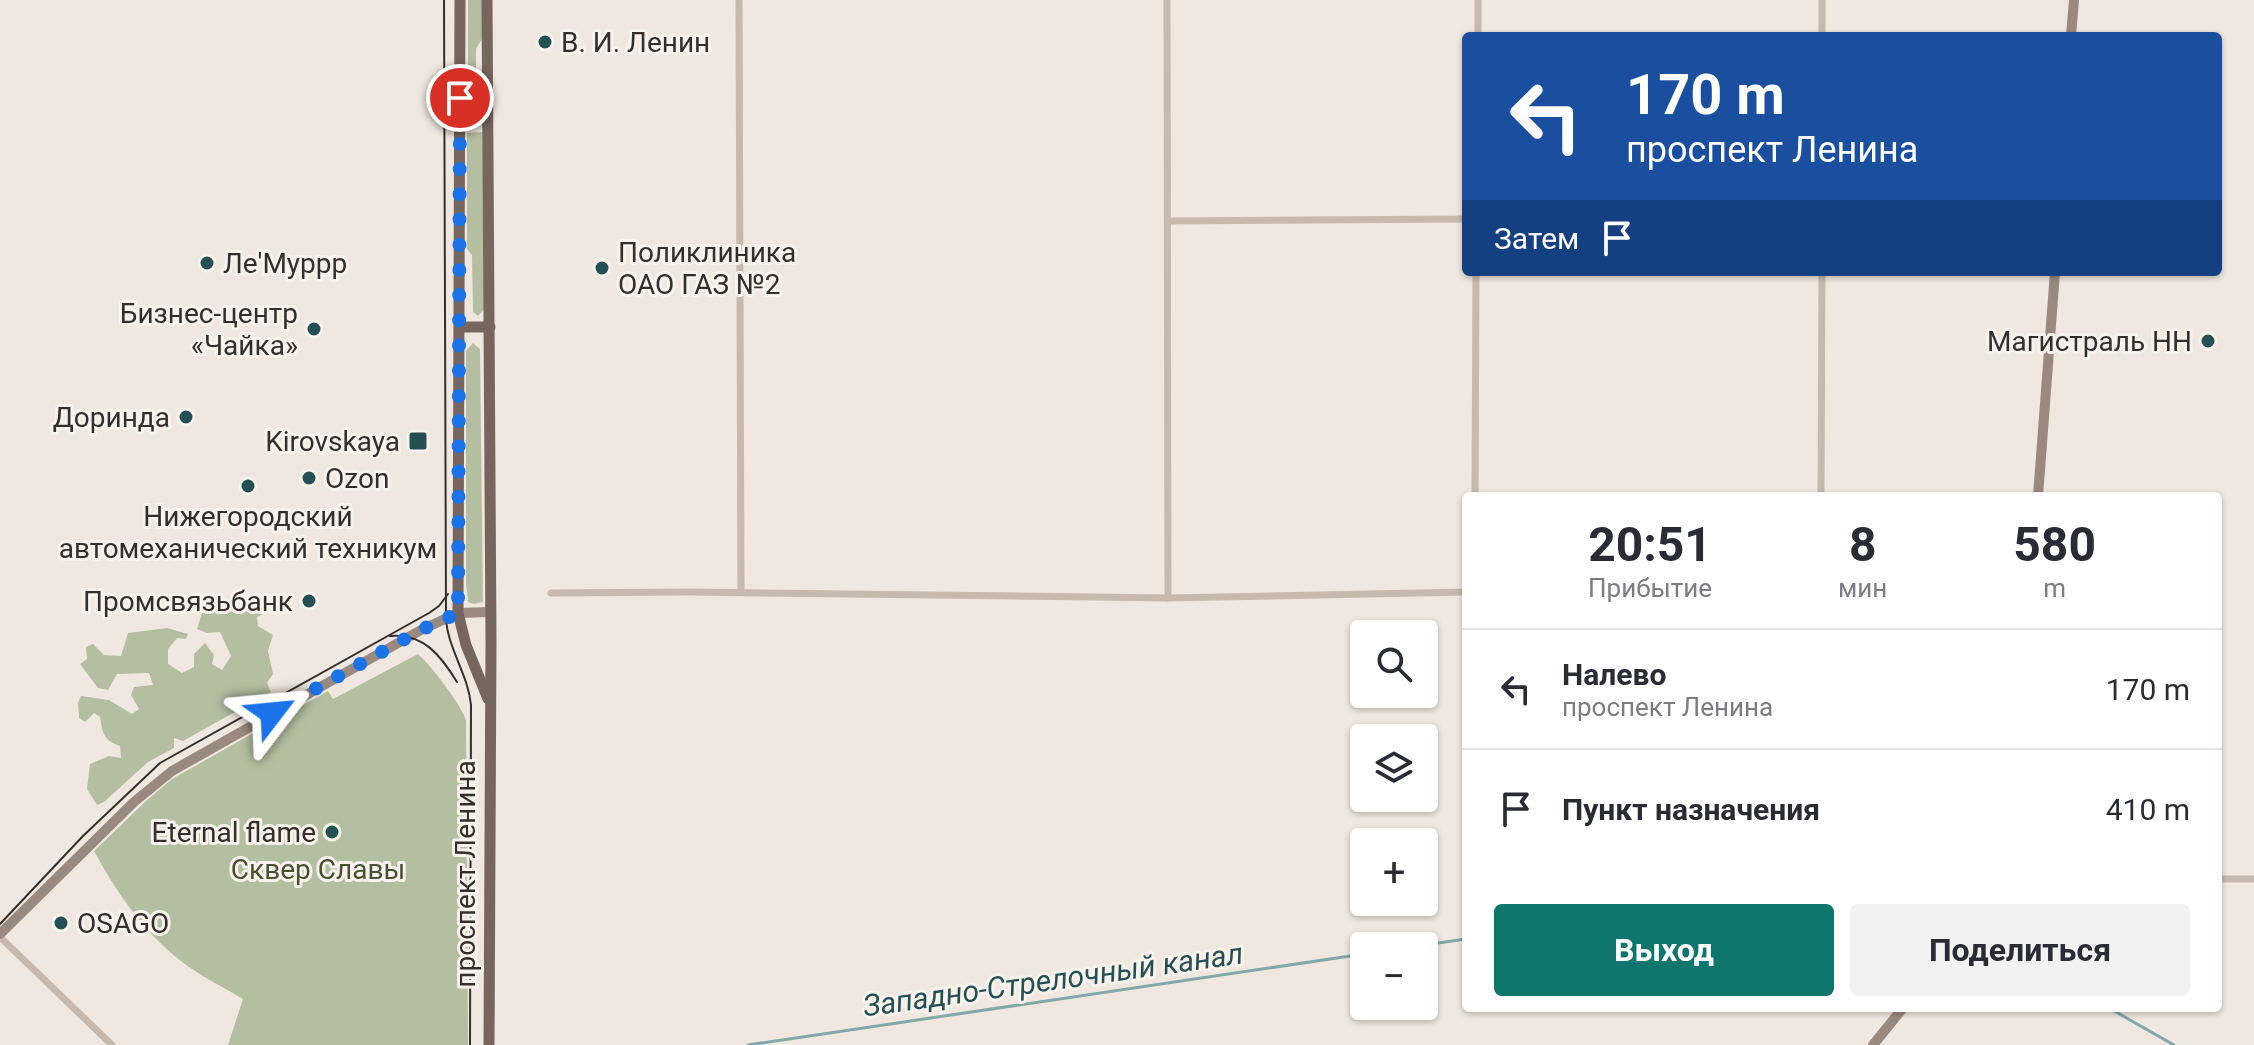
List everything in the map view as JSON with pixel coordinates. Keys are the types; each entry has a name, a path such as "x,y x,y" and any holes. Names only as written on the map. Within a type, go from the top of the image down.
{"main road":[{"name":"проспект Ленина","path":"460,0 458,613 466,645 489,704"},
{"name":"проспект Ленина","path":"487,0 489,1045"},
{"path":"460,98 488,101"},
{"path":"460,327 490,327"}],"street":[{"path":"739,0 741,592"},
{"path":"1167,0 1168,598"},
{"path":"1478,0 1478,32"},
{"path":"1822,0 1822,32"},
{"path":"2071,32 2074,0"},
{"path":"1168,221 1462,219"},
{"path":"1475,492 1476,276"},
{"path":"1821,492 1822,276"},
{"path":"2038,492 2055,276"},
{"path":"551,593 741,592 1168,598 1462,592"},
{"path":"112,1045 0,936 134,802 172,771 421,630 458,613 490,612"},
{"path":"2222,879 2254,879"},
{"path":"0,925 16,920"},
{"path":"1873,1045 1900,1012"}],"green space":[{"path":"468,0 483,0 483,37 476,49 476,74 472,77 468,71"},
{"path":"483,132 484,309 478,316 473,312 472,255 467,249 467,133"},
{"path":"473,343 480,349 483,602 474,604 468,602 466,583 466,351"},
{"path":"252,603 265,604 267,612 257,617 258,626 273,635 268,651 273,674 267,683 271,692 183,741 174,738 174,748 148,762 97,805 87,789 90,764 109,756 121,758 120,746 105,736 100,717 94,713 85,722 79,718 81,696 109,700 132,714 139,709 131,695 134,687 153,685 149,673 117,674 108,690 98,688 80,664 87,659 86,647 93,644 104,655 121,656 128,633 167,628 188,634 186,639 177,638 168,649 168,664 182,673 194,667 194,654 205,643 214,655 212,664 222,670 231,656 220,632 207,633 197,629 202,613 221,606 242,613"},
{"name":"Сквер Славы","path":"418,654 459,705 466,720 468,1045 228,1045 243,999 202,976 160,942 124,899 94,851 172,779 328,691 333,699"}],"waterway":[{"name":"Западно-Стрелочный канал","path":"1438,943 1462,940"},
{"name":"Западно-Стрелочный канал","path":"748,1045 1350,956"},
{"name":"Западно-Стрелочный канал","path":"2116,1012 2174,1045"}],"tram line":[{"path":"444,0 446,619 471,705 470,1045"},
{"path":"0,924 83,836 160,763 429,613 448,594"},
{"path":"390,636 422,642 438,655 457,682"}],"place":[{"name":"В. И. Ленин","path":"545,42"},
{"name":"Ле'Муррр","path":"207,263"},
{"name":"Поликлиника ОАО ГАЗ №2","path":"602,268"},
{"name":"Бизнес-центр «Чайка»","path":"314,329"},
{"name":"Магистраль НН","path":"2208,341"},
{"name":"Доринда","path":"186,417"},
{"name":"Kirovskaya","path":"418,441"},
{"name":"Ozon","path":"309,478"},
{"name":"Нижегородский автомеханический техникум","path":"248,486"},
{"name":"Промсвязьбанк","path":"309,601"},
{"name":"Eternal flame","path":"332,832"},
{"name":"OSAGO","path":"61,923"}],"route":[{"path":"272,713 421,630 458,613 460,98"}]}
